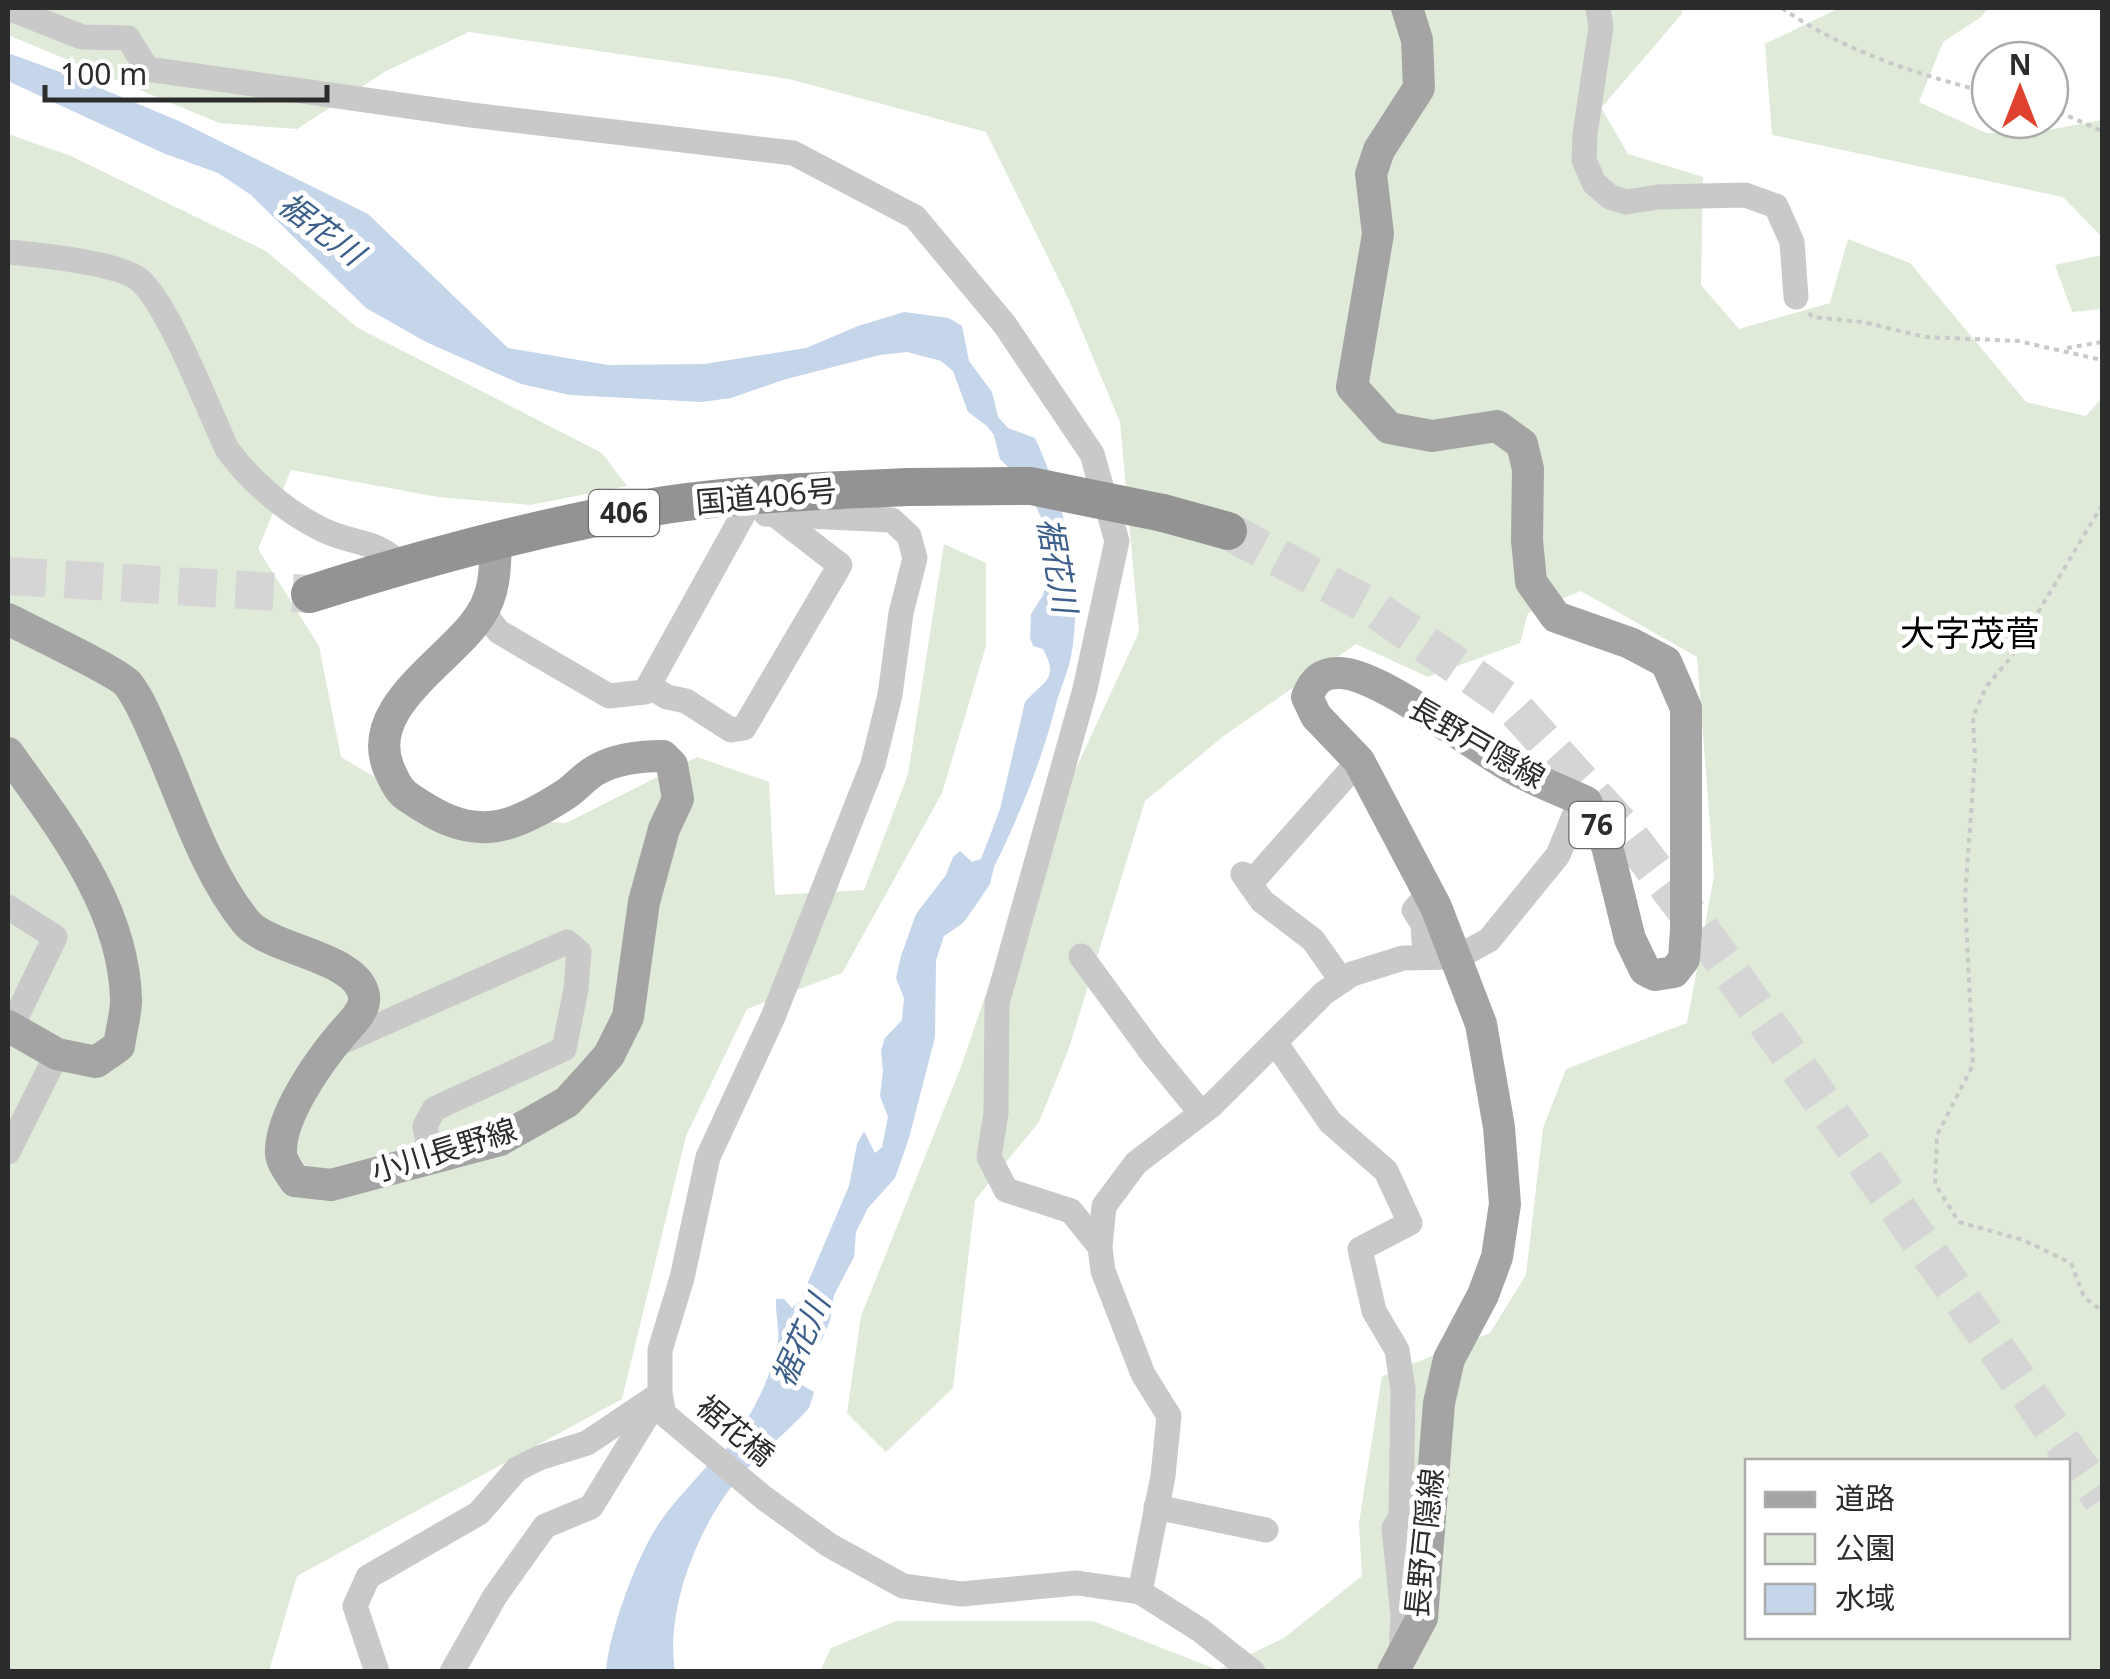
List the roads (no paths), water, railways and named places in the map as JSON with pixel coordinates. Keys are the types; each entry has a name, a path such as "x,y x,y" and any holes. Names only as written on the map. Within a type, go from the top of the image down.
{"highway":[{"name":"国道406号","path":"310,594 496,540 666,505 766,506 909,487 1031,486 1163,513 1228,532"}],"main road":[{"name":"長野戸隠線","path":"1397,1665 1422,1618 1439,1403 1449,1358 1483,1295 1497,1257 1505,1204 1490,1068 1481,1024 1458,957 1430,892 1360,761 1316,716 1306,696 1313,682 1326,674 1344,672 1380,686 1518,771 1586,802 1607,846 1630,939 1644,970 1655,975 1674,972 1684,959 1686,930 1686,708 1666,662 1630,643 1556,617 1531,582 1528,469 1522,444 1497,426 1432,436 1389,428 1352,387 1378,234 1371,174 1380,150 1419,88 1418,40 1406,8"},
{"name":"小川長野線","path":"8,619 126,681 225,894 250,927 316,959 338,964 353,976 364,994 363,1009 300,1094 284,1134 281,1158 295,1181 331,1185 500,1140 540,1120 567,1102 609,1055 628,1016 644,902 664,829 678,798 672,766 663,756 638,756 596,769 566,794 492,827 462,826 400,793 387,764 384,732 401,700 460,643 483,612 494,582 496,540"},
{"path":"8,752 81,860 104,908 118,953 126,1001 118,1046 96,1062 57,1054 9,1027"}],"street":[{"path":"8,8 82,38 128,38 146,70 470,115 793,152 915,217 1006,325 1092,454 1117,541 1085,689 997,1003 996,1113 989,1157 1006,1190 1072,1211 1100,1246"},
{"path":"1598,8 1601,26 1584,160 1594,183 1610,197 1626,202 1658,197 1745,196 1776,206 1792,242 1796,298"},
{"path":"8,252 111,268 136,277 156,296 227,449 241,468 283,505 324,530 385,549 400,565"},
{"path":"649,686 667,697 686,701 731,730 744,728 840,564 766,506"},
{"path":"483,612 498,632 609,696 645,692 766,506"},
{"path":"452,1672 494,1596 545,1526 591,1508 662,1404 660,1350 682,1278 708,1157 773,1017 872,764 890,695 900,613 915,558 909,536 892,520 766,506"},
{"path":"1342,981 1313,940 1262,900 1247,879 1360,761"},
{"path":"1253,1672 1200,1630 1140,1592 1163,1476 1169,1416 1143,1374 1127,1326 1114,1304 1100,1246 1104,1206 1136,1163 1202,1113 1324,993 1342,981 1402,958 1458,957 1488,940 1558,854 1581,799"},
{"path":"1425,958 1423,924 1414,910 1430,892"},
{"path":"8,906 55,938 9,1027"},
{"path":"332,1046 568,942 579,952 564,1049 434,1109 425,1126 430,1157"},
{"path":"1080,956 1202,1113"},
{"path":"1275,1042 1330,1122 1386,1171 1410,1223 1360,1249 1374,1311 1397,1350 1403,1388 1401,1516 1394,1528 1403,1616 1397,1665"},
{"path":"8,1152 57,1054"},
{"path":"377,1672 355,1606 368,1578 479,1513 517,1469 587,1443 662,1404"},
{"name":"裾花橋","path":"662,1404 764,1498 830,1545 902,1586 961,1594 1077,1583 1140,1592"},
{"path":"1156,1508 1266,1530"}],"water":[{"name":"裾花川","path":"8,53 179,121 368,214 508,348 608,365 704,364 806,348 904,312 949,318 962,326 969,361 992,392 998,417 1008,428 1035,438 1046,463 1063,517 1073,573 1071,657 1036,769 990,884 963,923 944,936 936,960 935,1037 909,1138 895,1178 868,1208 856,1232 854,1257 834,1295 830,1321 821,1342 798,1372 800,1384 814,1392 809,1408 733,1485 712,1516 692,1558 678,1604 675,1671 606,1671 618,1617 641,1556 658,1525 713,1459 727,1448 754,1407 777,1347 776,1299 784,1299 792,1308 800,1301 849,1186 857,1144 864,1131 875,1153 882,1147 888,1117 880,1096 881,1050 885,1038 902,1020 904,998 896,978 901,956 916,914 946,875 953,857 960,851 972,862 981,859 1000,809 1025,702 1050,674 1043,649 1033,646 1030,638 1031,614 1043,595 1051,565 1050,538 1027,486 1000,459 994,435 968,412 953,371 941,361 907,352 880,355 786,379 731,398 702,402 570,395 521,384 426,342 366,308 251,195 218,173 163,153 8,81"}],"tunnel":[{"path":"1228,531 1372,607 1508,701 1623,828 1709,941 2102,1499"},
{"path":"8,576 310,594"}],"district":[{"name":"大字茂菅","path":"1970,634"}]}
